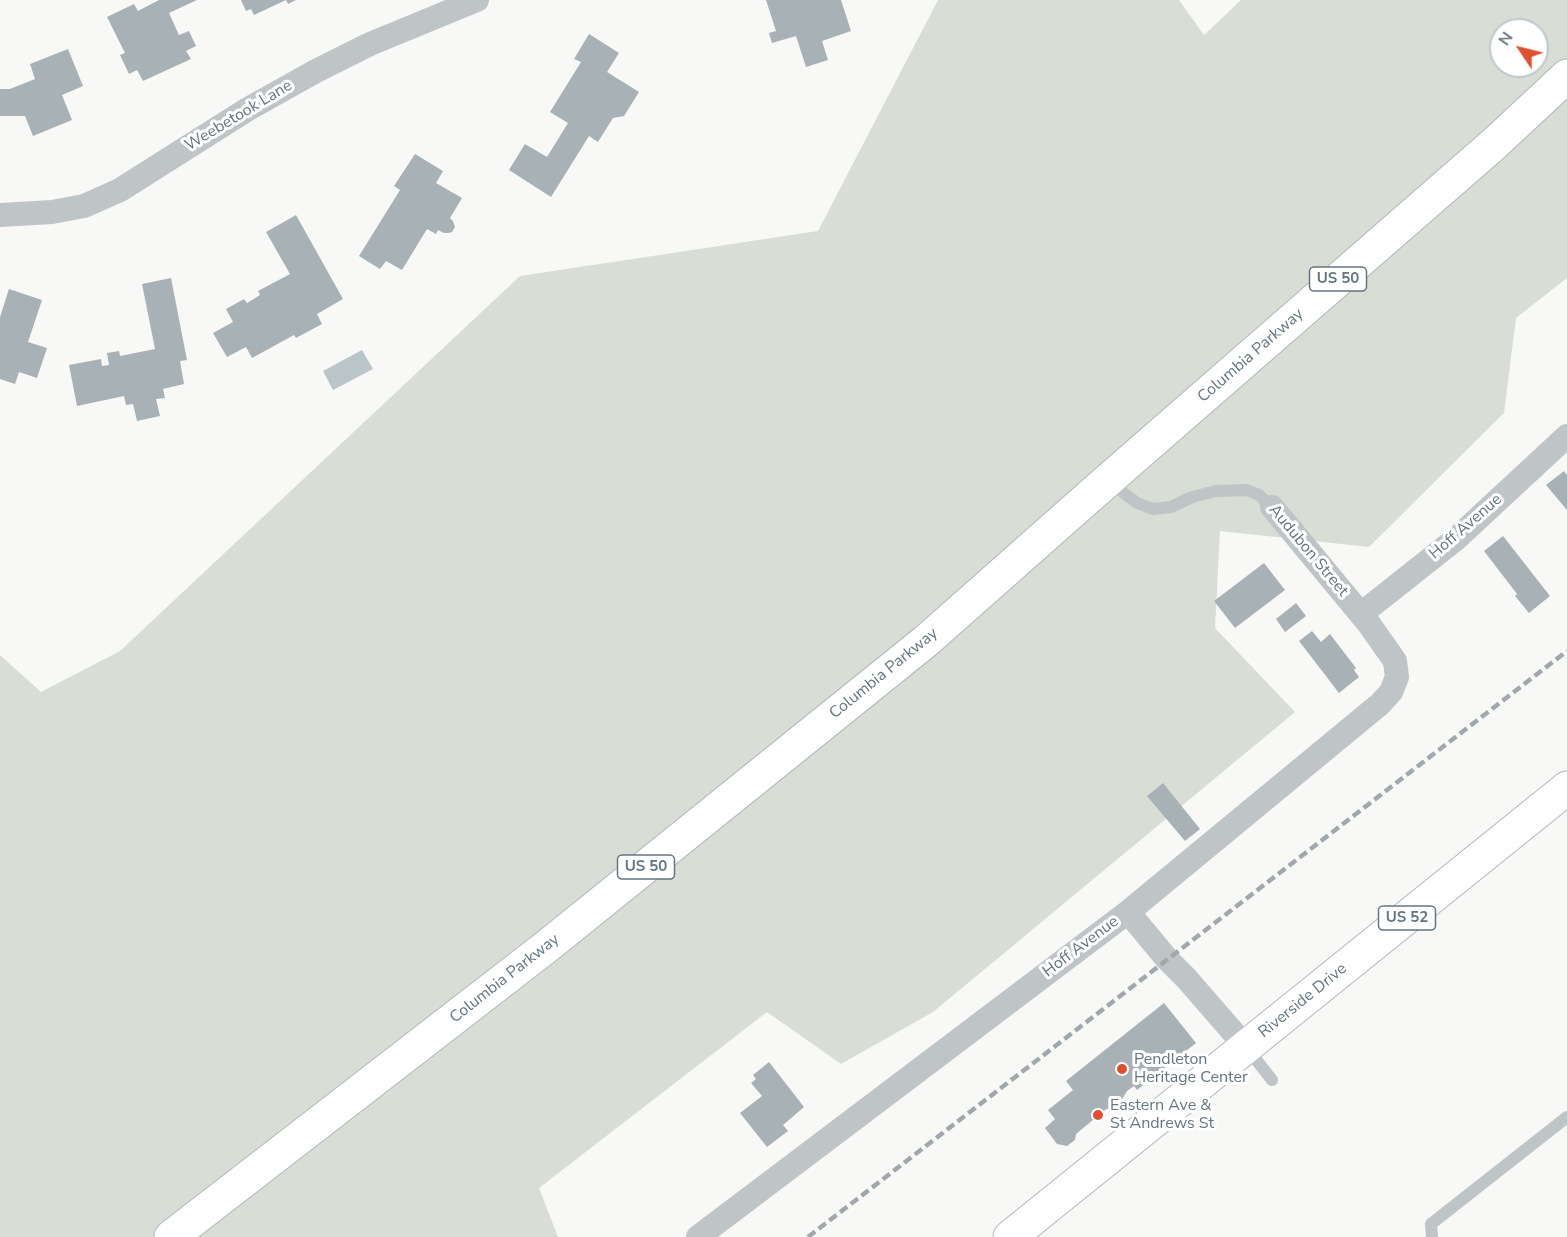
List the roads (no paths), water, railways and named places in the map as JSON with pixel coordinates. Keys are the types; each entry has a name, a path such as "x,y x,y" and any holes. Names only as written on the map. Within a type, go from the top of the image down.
{"main road":[{"name":"Columbia Parkway","path":"171,1237 546,947 916,649 1494,144 1567,76"},
{"name":"Riverside Drive","path":"1010,1237 1567,788"}],"street":[{"name":"Weebetook Lane","path":"0,215 52,212 84,206 120,190 248,109 316,71 370,44 477,0"},
{"name":"Hoff Avenue","path":"698,1237 1128,912 1371,712 1391,692 1397,677 1395,661 1365,619 1567,436"},
{"name":"Audubon Street","path":"1272,507 1365,619"},
{"path":"1128,912 1246,1047"}],"lane":[{"name":"Audubon Street","path":"1107,481 1137,503 1153,509 1171,507 1192,497 1216,491 1247,490 1259,495 1272,507"},
{"path":"1246,1047 1272,1080"},
{"path":"1432,1237 1431,1224 1567,1117"}],"railway":[{"path":"808,1237 1567,651"}],"place":[{"name":"Pendleton Heritage Center","path":"1122,1069"},
{"name":"Eastern Ave & St Andrews St","path":"1098,1115"}]}
